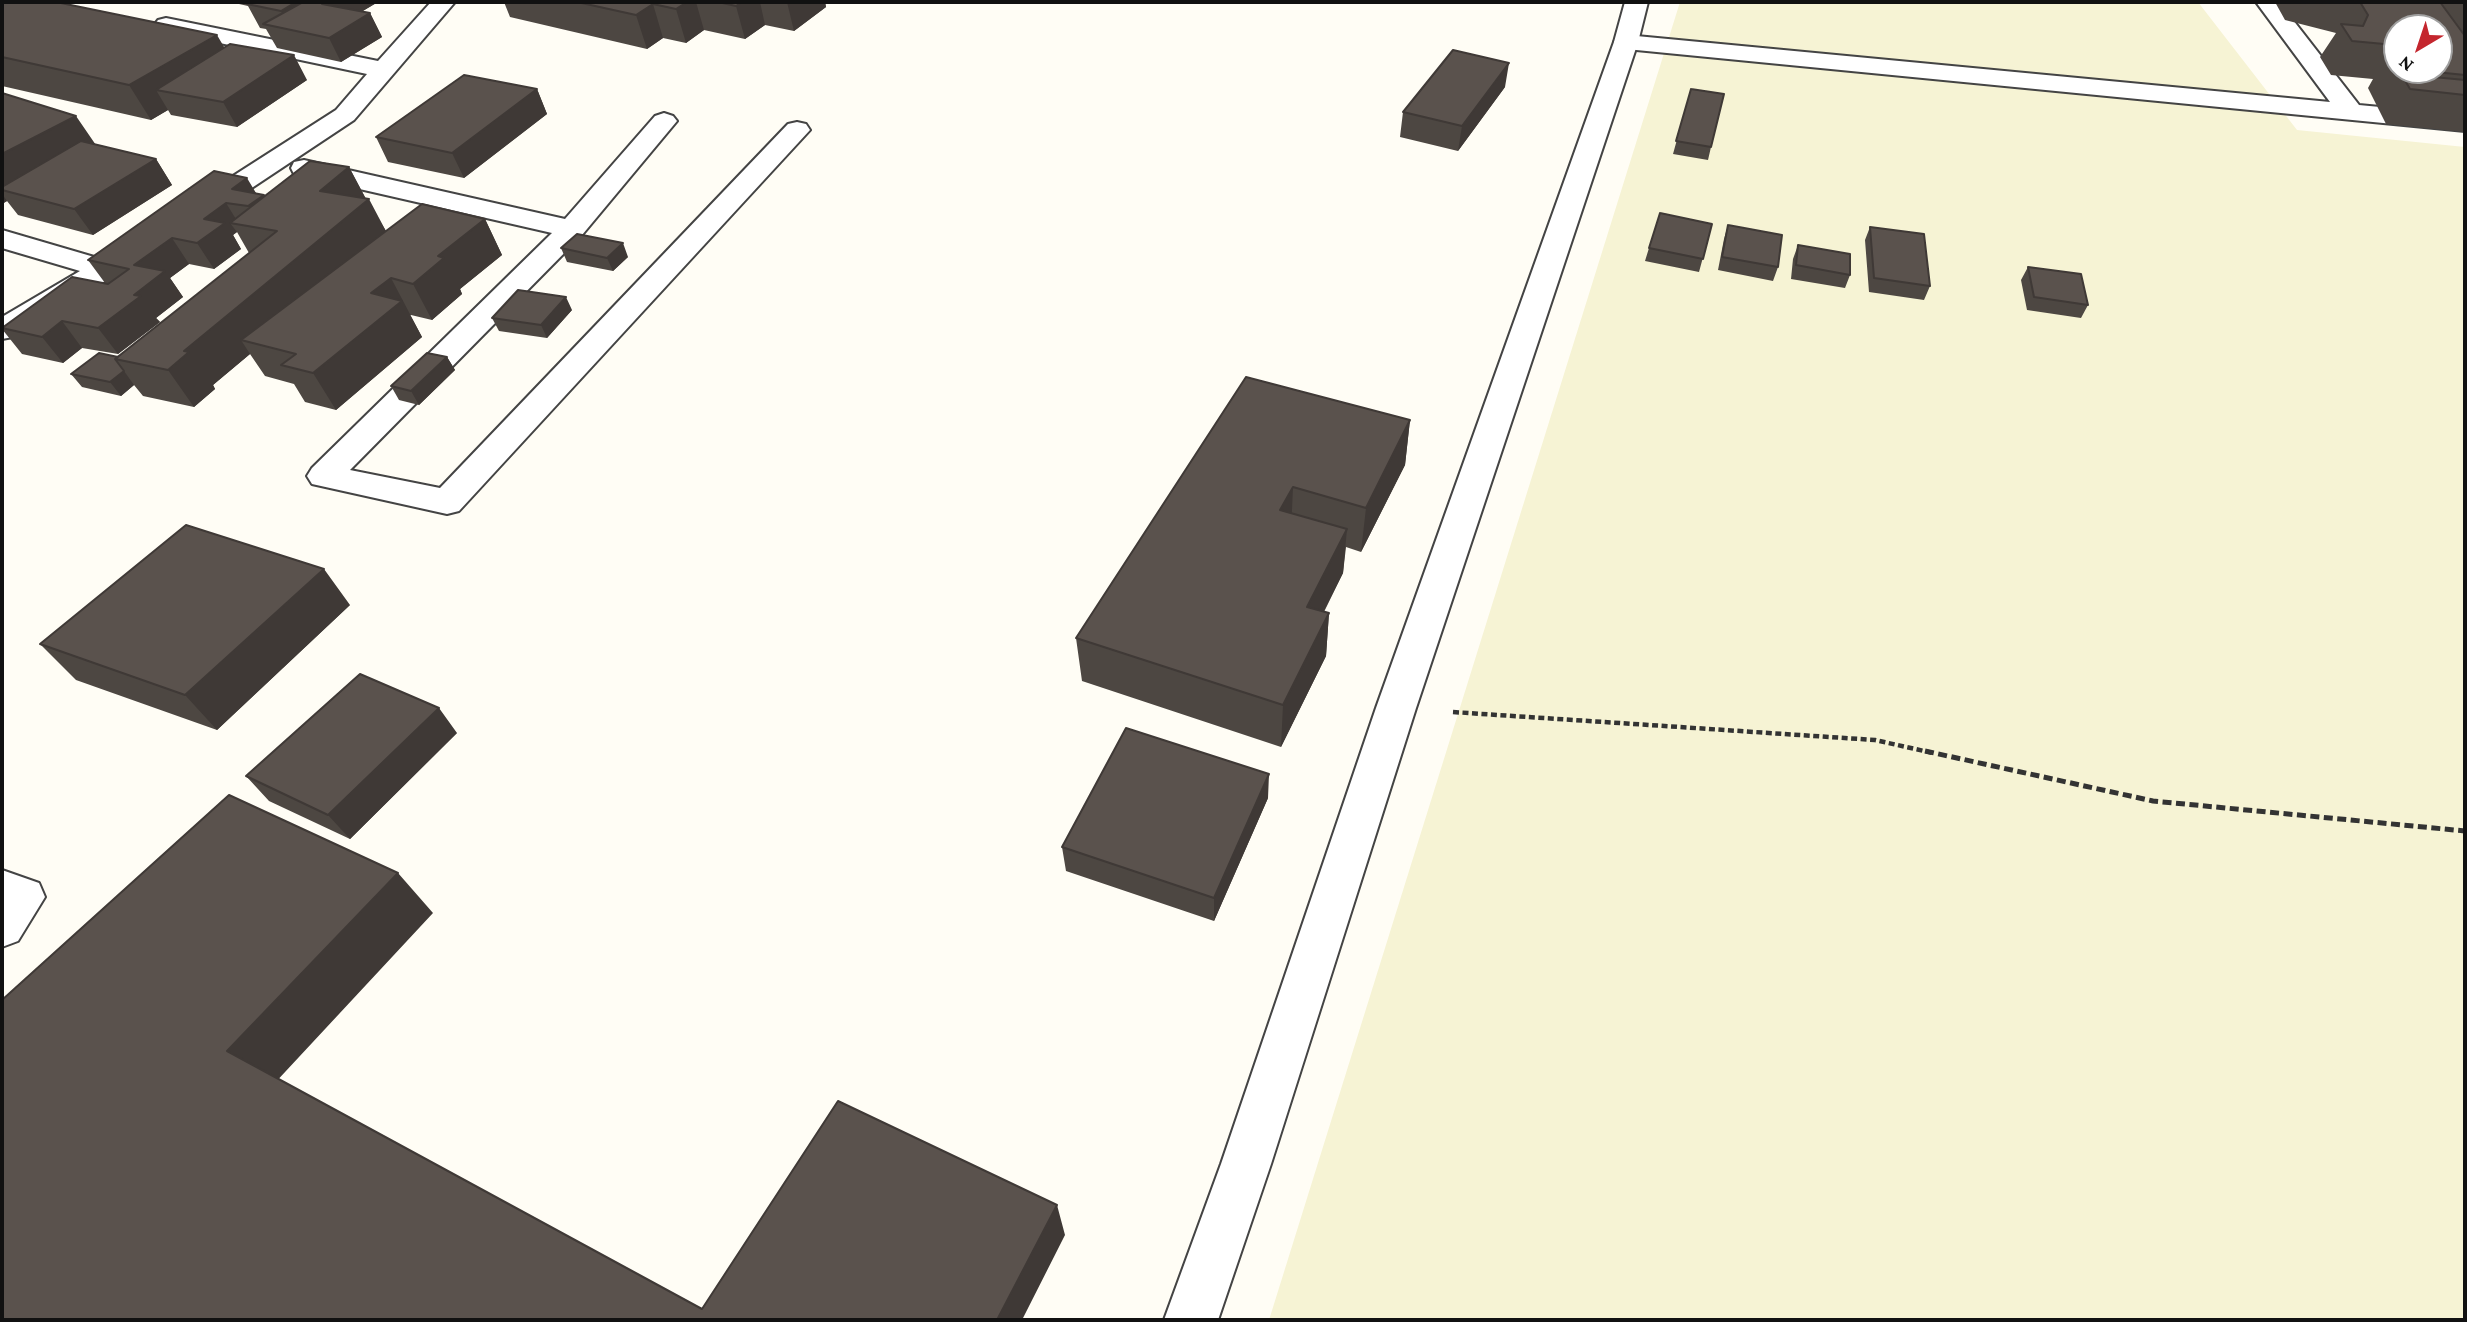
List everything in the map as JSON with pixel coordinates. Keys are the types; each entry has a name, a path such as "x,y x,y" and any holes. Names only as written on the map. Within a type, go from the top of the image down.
{"street":[{"path":"2,330 174,226 345,115 443,2"},
{"path":"1191,1320 1250,1151 1396,708 1626,42 1636,2"},
{"path":"2267,2 2350,111"},
{"path":"147,21 384,70"},
{"path":"1626,42 2465,123"},
{"path":"664,121 572,229 324,476 447,502 797,130"},
{"path":"276,162 572,229"},
{"path":"2,239 105,269"},
{"path":"2,890 23,897 2,928"}],"path":[{"path":"1396,708 1875,740 2152,801 2465,831"}],"shaded area":[{"path":"1680,2 2198,2 2297,130 2465,147 2465,1320 1269,1320"}],"building":[{"path":"2,2 56,2 217,35 129,85 2,57"},
{"path":"296,2 281,11 247,4"},
{"path":"303,2 326,2 322,4 370,13 329,38 263,24"},
{"path":"577,2 687,2 676,9 653,4 636,15"},
{"path":"718,2 742,2 736,6"},
{"path":"2360,2 2440,2 2449,14 2383,14 2383,44 2352,41 2341,24 2363,26 2368,15"},
{"path":"2453,20 2465,36 2465,75 2453,74"},
{"path":"230,44 294,55 223,102 156,90"},
{"path":"1453,50 1509,63 1462,126 1403,112"},
{"path":"464,75 537,89 452,153 376,137"},
{"path":"2453,79 2465,80 2465,95 2410,89 2407,84 2453,84"},
{"path":"1691,89 1724,94 1711,147 1676,141"},
{"path":"2,93 76,116 2,154"},
{"path":"81,141 156,159 74,209 2,190 2,187"},
{"path":"310,161 349,167 320,191 369,199 184,351 189,352 168,370 115,359 277,231 230,223"},
{"path":"214,171 247,178 232,189 264,195 248,206 226,203 204,219 225,223 197,243 172,238 134,265 165,271 134,295 141,296 98,328 62,321 42,337 2,328 72,277 108,284 129,269 88,260"},
{"path":"422,204 485,219 438,256 444,258 413,284 391,278 371,293 402,301 313,373 281,365 296,354 241,340"},
{"path":"1660,213 1712,224 1703,259 1649,248"},
{"path":"1728,225 1782,235 1778,267 1722,257"},
{"path":"1870,227 1924,234 1930,286 1874,278"},
{"path":"577,234 623,243 607,258 561,248"},
{"path":"1798,245 1850,254 1850,275 1796,265"},
{"path":"2028,267 2081,274 2088,305 2034,297"},
{"path":"518,290 566,297 541,325 492,318"},
{"path":"99,353 118,357 115,359 124,371 110,382 71,374"},
{"path":"427,353 447,357 411,391 391,386"},
{"path":"1246,377 1410,420 1366,508 1293,487 1280,510 1347,529 1307,607 1329,613 1283,705 1076,638"},
{"path":"186,525 324,569 185,695 40,644"},
{"path":"360,674 439,708 328,815 246,776"},
{"path":"1126,728 1269,774 1214,898 1062,847"},
{"path":"229,795 398,873 227,1051 702,1309 838,1101 1057,1205 997,1320 2,1320 2,1000"}]}
